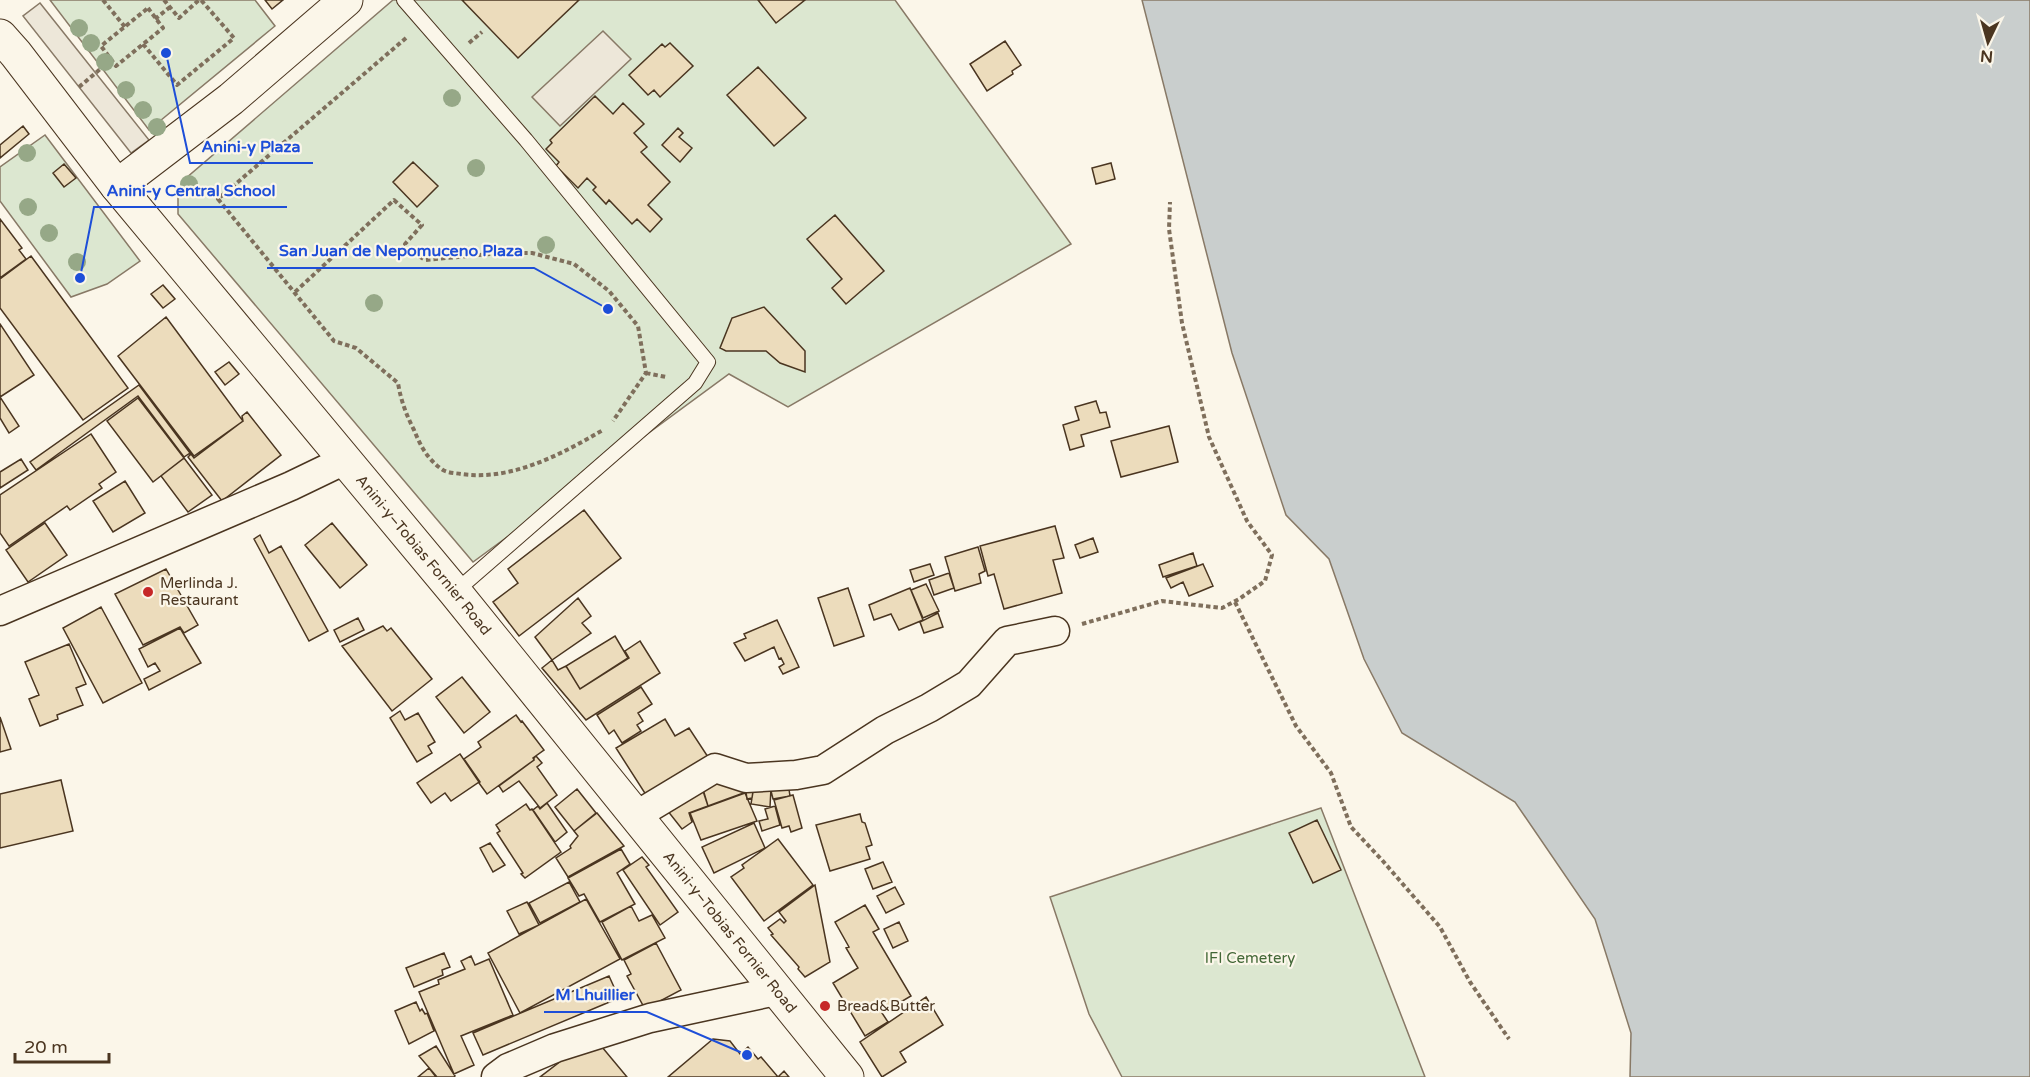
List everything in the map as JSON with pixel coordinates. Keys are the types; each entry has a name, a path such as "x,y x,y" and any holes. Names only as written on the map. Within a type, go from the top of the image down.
{"main road":[{"path":"117,186 231,99 346,0"},
{"name":"Anini-y–Tobias Fornier Road","path":"5,51 56,107 117,186 455,592 847,1077"}],"street":[{"path":"0,611 291,486 345,460"},
{"path":"637,816 715,768 746,778 796,775 823,770 885,730 929,708 969,684 1007,641 1055,631"},
{"path":"496,1077 508,1068 555,1048 651,1018 776,991"}],"lane":[{"path":"404,0 526,140 708,362 695,383 455,592"}],"path":[{"path":"103,0 125,27"},
{"path":"143,44 177,85 234,38 200,0 179,18 164,0"},
{"path":"155,19 170,7"},
{"path":"148,8 155,19 163,28 116,66 101,46 148,8"},
{"path":"295,292 394,200 422,225 405,244 425,260 501,253 532,253 574,264 609,291 638,326 646,373 610,426 564,452 536,464 505,473 472,476 445,472 425,454 401,404 398,383 356,348 334,341 218,199 423,24"},
{"path":"56,107 111,60"},
{"path":"1055,631 1162,601 1222,608 1235,602 1265,581 1272,555 1246,521 1209,437 1182,323 1169,229 1170,202"},
{"path":"1235,602 1296,726 1331,773 1351,828 1440,927 1470,982 1509,1039"}],"green space":[{"path":"50,0 255,0 275,26 149,130"},
{"path":"393,0 895,0 1071,244 788,407 729,374 473,562 178,214 178,196 185,179"},
{"path":"45,135 140,261 107,284 71,297 0,201 0,167"},
{"name":"IFI Cemetery","path":"1321,808 1425,1077 1122,1077 1089,1014 1050,897"}],"shaded area":[{"path":"1142,0 2030,0 2030,1077 1630,1077 1631,1033 1595,919 1515,802 1402,733 1364,659 1329,559 1286,515 1232,353"},
{"path":"40,3 149,140 131,153 23,16"},
{"path":"603,31 631,59 560,126 532,97"}],"building":[{"path":"265,0 283,0 272,9"},
{"path":"462,0 579,0 518,58"},
{"path":"758,0 805,0 776,23"},
{"path":"1005,41 1021,65 1012,71 1013,74 987,91 970,64"},
{"path":"670,43 693,66 660,97 654,90 648,95 629,75 662,44 665,47"},
{"path":"758,67 806,118 774,146 727,95"},
{"path":"595,96 613,114 623,103 644,124 634,133 647,147 641,152 670,182 648,205 662,219 650,232 637,219 632,224 609,200 606,204 593,190 596,187 587,178 578,188 556,166 559,162 546,149 552,143 550,140"},
{"path":"23,126 29,134 0,158 0,145"},
{"path":"678,128 683,133 679,137 692,148 680,162 662,145"},
{"path":"413,162 438,186 417,207 393,182"},
{"path":"1111,163 1115,179 1096,184 1092,168"},
{"path":"64,164 76,178 64,187 53,173"},
{"path":"835,215 884,271 846,304 832,288 842,279 807,239"},
{"path":"0,219 22,248 19,250 26,259 0,278"},
{"path":"31,256 128,388 83,420 0,308 0,279"},
{"path":"163,285 175,299 163,308 151,294"},
{"path":"764,307 805,351 805,372 780,363 766,351 726,351 720,348 732,318"},
{"path":"166,317 243,421 194,456 118,356"},
{"path":"0,324 34,375 0,397"},
{"path":"229,362 239,374 225,385 215,372"},
{"path":"139,385 190,453 184,457 138,396 36,470 30,462"},
{"path":"0,397 19,426 9,433 0,418"},
{"path":"138,398 184,458 153,482 107,421"},
{"path":"1096,401 1100,413 1106,412 1110,427 1081,435 1084,446 1070,450 1063,425 1079,420 1075,407"},
{"path":"247,412 281,455 222,501 188,457 191,454 194,458 243,421 242,416"},
{"path":"1169,426 1178,462 1121,477 1111,441"},
{"path":"91,434 116,472 99,484 102,488 70,510 67,506 9,546 0,533 0,495"},
{"path":"184,458 212,495 188,512 161,476"},
{"path":"21,459 28,470 0,488 0,472"},
{"path":"125,481 145,513 113,532 93,501"},
{"path":"584,510 621,558 519,636 493,602 518,583 508,569"},
{"path":"45,523 67,555 28,582 6,550"},
{"path":"332,523 367,565 340,588 305,545"},
{"path":"1055,526 1064,558 1053,560 1062,593 1004,609 994,574 988,576 980,546"},
{"path":"260,535 269,553 281,546 328,631 309,641 254,539"},
{"path":"1093,538 1098,552 1080,558 1075,545"},
{"path":"978,547 985,571 979,574 981,583 955,591 945,557"},
{"path":"1193,553 1197,566 1163,577 1159,565"},
{"path":"930,564 934,575 914,582 910,570"},
{"path":"1203,564 1213,586 1189,596 1183,582 1171,588 1166,578"},
{"path":"166,569 198,625 184,633 180,627 143,645 115,594"},
{"path":"949,573 954,588 934,595 929,580"},
{"path":"926,584 939,611 923,618 911,590"},
{"path":"848,588 864,636 834,646 818,598"},
{"path":"910,588 923,620 899,630 891,614 874,620 869,605"},
{"path":"578,598 591,616 582,623 591,633 552,660 535,637"},
{"path":"101,607 142,683 103,703 63,628"},
{"path":"938,613 943,627 924,633 920,622"},
{"path":"358,618 364,630 340,642 334,630"},
{"path":"777,620 799,667 783,674 779,667 784,664 774,647 745,661 734,643 746,638 744,634"},
{"path":"383,626 387,631 391,628 432,679 392,711 342,646"},
{"path":"180,628 201,663 149,690 144,679 160,671 155,663 148,667 139,649"},
{"path":"615,636 628,658 580,689 566,666"},
{"path":"640,641 660,673 586,720 542,668 552,660 558,670 566,666 580,689 629,658 625,651"},
{"path":"69,644 86,684 76,688 83,705 57,715 58,719 40,726 29,699 39,695 25,662"},
{"path":"462,677 490,712 464,733 436,697"},
{"path":"641,687 652,704 638,713 643,721 637,725 641,731 622,743 614,730 609,734 597,715"},
{"path":"400,711 405,720 418,713 435,742 428,746 432,753 417,762 390,718"},
{"path":"516,715 544,750 533,758 534,760 487,794 464,759 481,747 478,742"},
{"path":"0,717 11,749 0,752"},
{"path":"665,719 675,736 689,728 710,760 648,798 616,748"},
{"path":"460,754 479,782 451,801 445,793 431,803 417,783"},
{"path":"536,756 542,763 537,767 557,795 540,808 519,781 503,792 499,786 534,760"},
{"path":"723,779 754,784 752,798 747,799 746,792 708,806 702,786"},
{"path":"61,780 73,831 0,848 0,794"},
{"path":"788,783 790,796 773,799 770,787"},
{"path":"754,786 771,788 770,807 751,804"},
{"path":"702,788 708,806 689,813 692,822 682,829 667,810"},
{"path":"577,789 596,813 574,831 555,807"},
{"path":"745,793 757,821 701,840 690,813"},
{"path":"793,795 802,828 791,832 789,826 782,828 774,800"},
{"path":"547,803 567,832 555,842 533,810 538,806 540,809"},
{"path":"526,804 530,810 532,809 561,852 525,878 497,833 500,831 496,825"},
{"path":"775,806 780,825 762,831 759,821 768,819 765,809"},
{"path":"597,813 624,846 568,877 556,858 571,848 570,846 578,836 574,831"},
{"path":"860,814 872,845 866,847 870,859 830,871 816,825"},
{"path":"1317,820 1341,870 1313,883 1289,833"},
{"path":"754,823 765,848 714,873 702,847"},
{"path":"778,839 813,885 764,921 731,877 744,868 742,865"},
{"path":"490,843 505,865 493,872 480,848"},
{"path":"621,849 630,864 617,873 635,904 600,922 584,894 579,896 568,878"},
{"path":"642,857 649,865 646,867 678,912 660,925 623,870"},
{"path":"883,862 892,882 873,889 865,869"},
{"path":"569,882 580,902 540,923 529,903"},
{"path":"815,885 830,962 805,977 771,935 773,934 768,928 780,919 784,923 786,921 779,912"},
{"path":"895,887 904,904 886,913 877,896"},
{"path":"586,899 620,959 520,1013 488,953"},
{"path":"527,902 539,925 519,934 507,911"},
{"path":"865,905 879,929 873,932 911,996 882,1013 888,1022 865,1036 833,983 858,968 835,922"},
{"path":"631,906 639,921 652,915 665,938 622,960 602,922"},
{"path":"899,922 908,941 893,948 884,929"},
{"path":"656,943 681,990 645,1009 627,976 631,974 624,960"},
{"path":"444,953 450,967 442,970 443,975 414,987 406,968"},
{"path":"471,956 475,965 489,959 513,1015 461,1036 474,1065 454,1074 419,992 439,984 438,980 465,969 461,961"},
{"path":"609,976 619,998 483,1055 473,1033"},
{"path":"926,997 943,1025 900,1052 906,1062 882,1077 860,1042"},
{"path":"416,1002 420,1011 422,1009 425,1014 427,1013 434,1031 409,1044 395,1011"},
{"path":"713,1039 730,1041 740,1054 748,1047 758,1059 761,1057 778,1077 668,1077"},
{"path":"436,1046 454,1077 437,1077 419,1056"},
{"path":"602,1047 627,1077 540,1077 565,1058"},
{"path":"429,1068 436,1077 418,1077"},
{"path":"784,1071 789,1077 778,1077"}],"place":[{"name":"Anini-y Plaza","path":"166,53"},
{"name":"Anini-y Central School","path":"80,278"},
{"name":"San Juan de Nepomuceno Plaza","path":"608,309"},
{"name":"Merlinda J. Restaurant","path":"148,592"},
{"name":"Bread&Butter","path":"825,1006"},
{"name":"M Lhuillier","path":"747,1055"}]}
